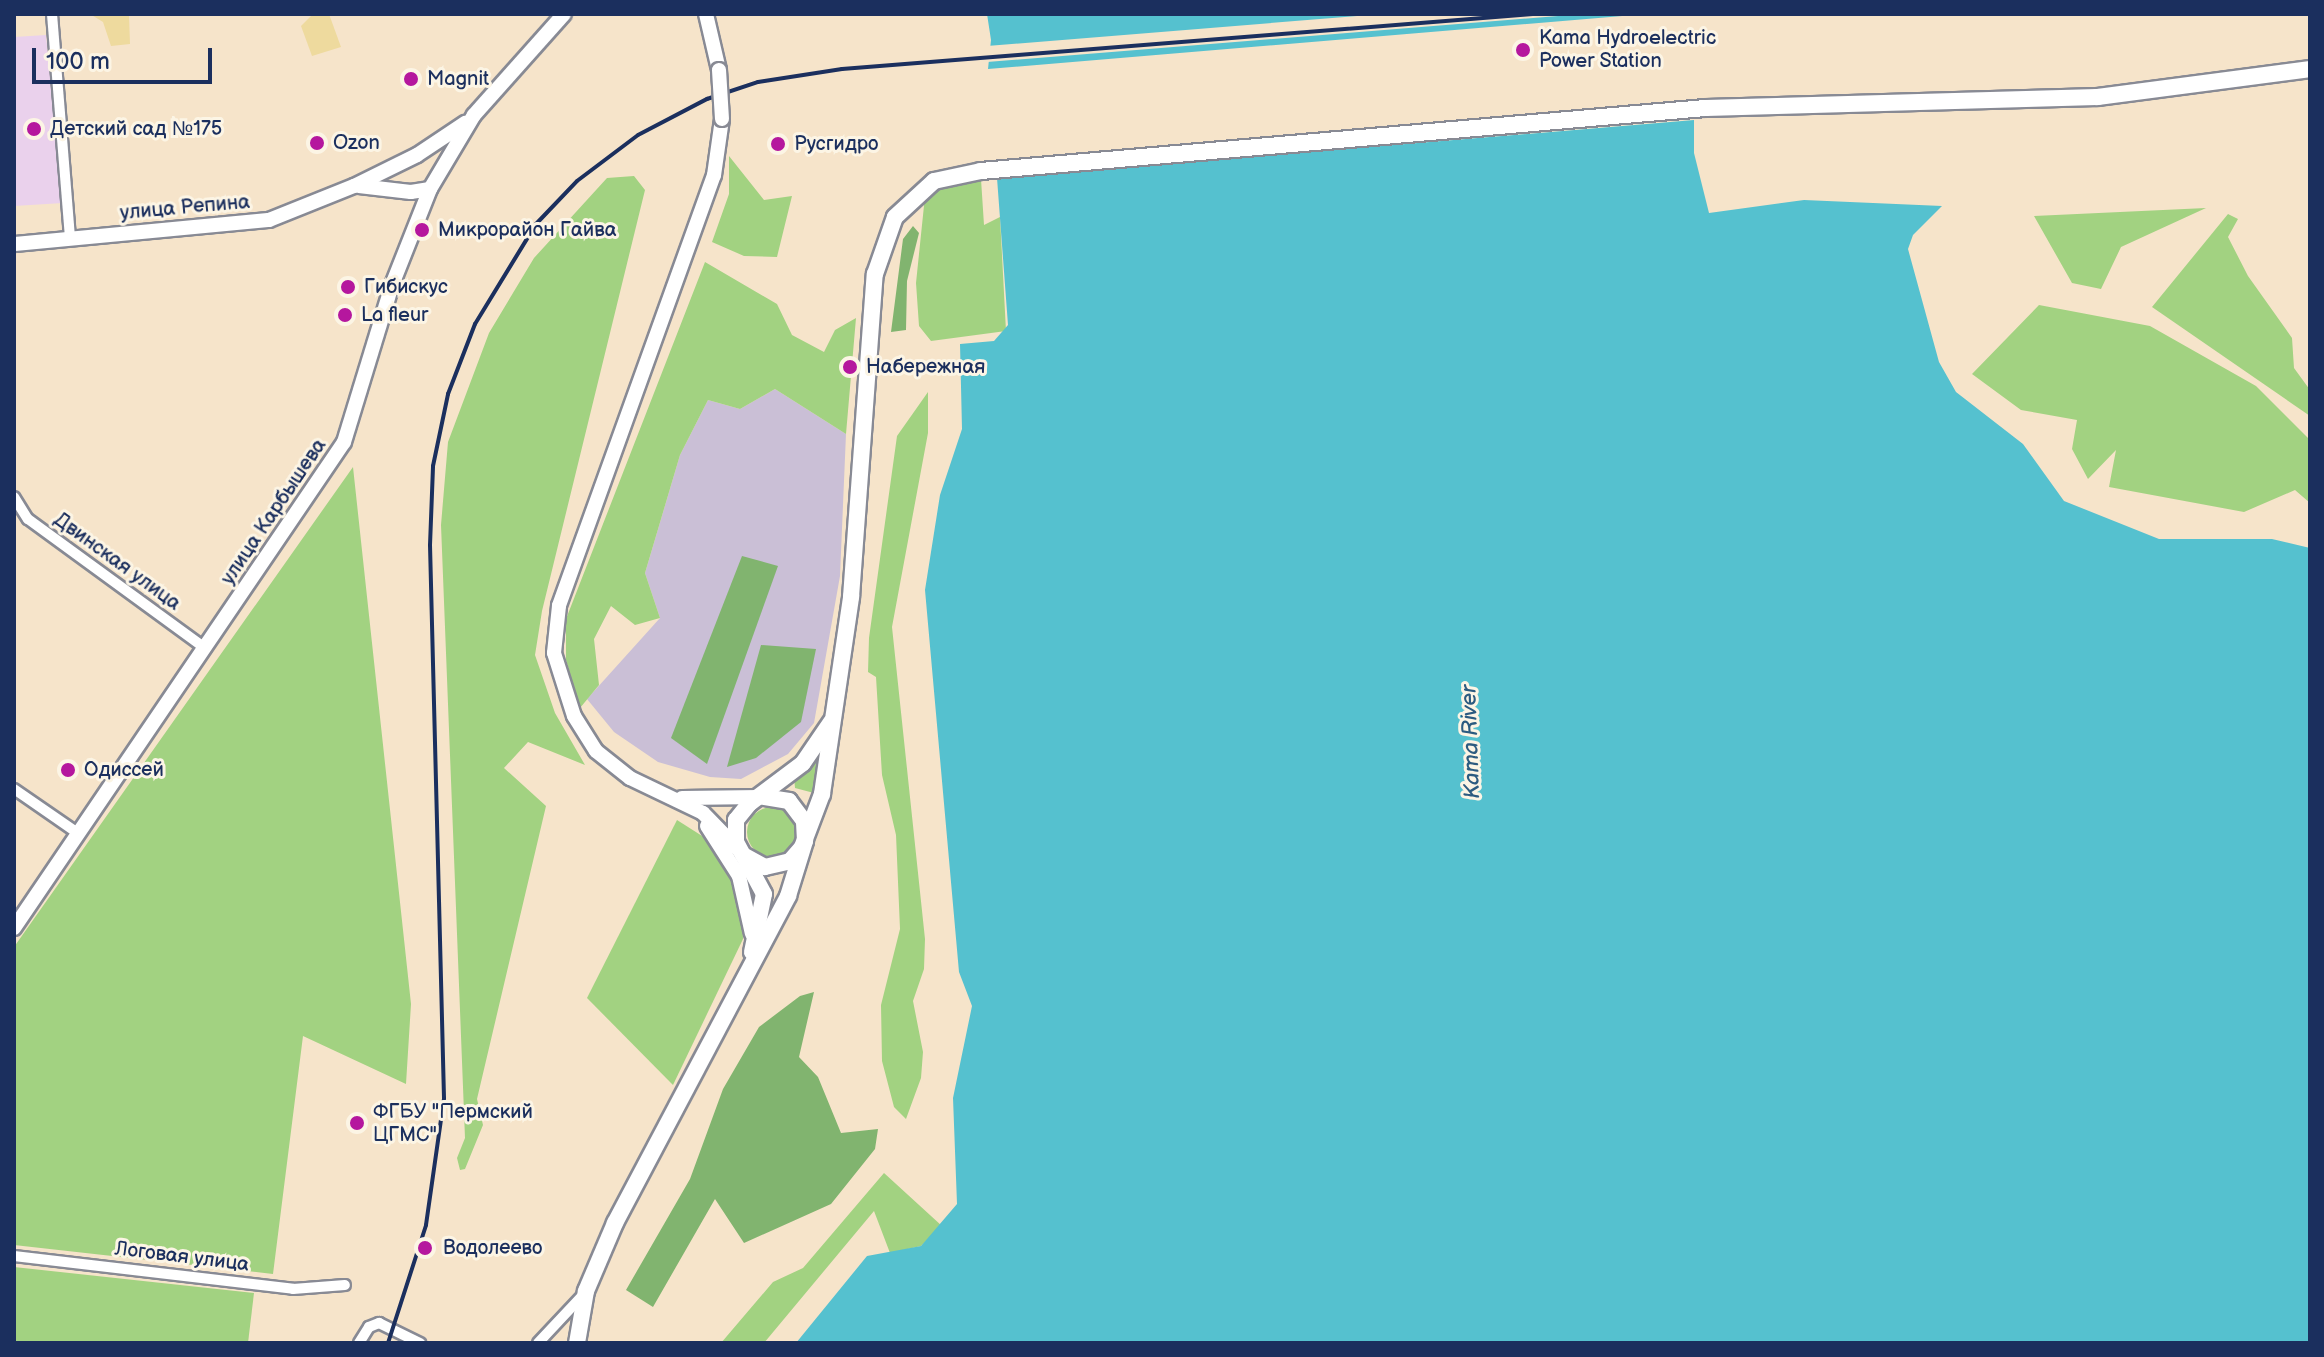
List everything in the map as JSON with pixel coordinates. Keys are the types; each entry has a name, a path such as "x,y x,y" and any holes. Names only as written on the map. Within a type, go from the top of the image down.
{"main road":[{"name":"улица Карбышева","path":"14,928 344,442 416,219 440,169 474,115 564,14"},
{"path":"678,798 725,801 783,798 798,810 805,841 795,857 778,866 759,865 743,855 713,822 678,798 630,778 596,751 574,716 554,653 559,606 709,191 722,119 719,70 706,14"},
{"path":"577,1343 586,1291 615,1223 744,977 782,912 822,794 838,709 864,435 867,337 880,252 905,203 934,181 996,170 1705,108 2098,97 2310,69"},
{"name":"улица Репина","path":"14,244 269,220 354,186 417,155 474,115"},
{"path":"417,155 440,169"},
{"path":"354,186 397,191 430,189"},
{"path":"397,191 416,219"},
{"path":"744,977 765,903 736,842 736,820 744,807 763,797 813,750 838,709"},
{"path":"678,798 710,830 739,876 753,945 744,977"}],"street":[{"path":"52,14 70,239"},
{"name":"Двинская улица","path":"14,497 28,519 206,649"},
{"path":"14,789 79,834"},
{"name":"Логовая улица","path":"14,1256 293,1289 345,1285"},
{"path":"538,1343 586,1291"},
{"path":"361,1339 379,1323 403,1330 420,1343"}],"shaded area":[{"name":"Детский сад №175","path":"46,35 63,203 14,206 14,37"},
{"path":"775,389 846,434 840,576 814,723 788,754 741,779 710,777 658,762 614,732 587,699 660,618 645,573 680,455 708,400 740,409"}],"green space":[{"path":"729,156 764,200 792,196 777,257 744,256 712,242 729,194"},
{"path":"634,176 645,190 542,611 535,655 555,713 585,765 528,742 504,768 546,806 477,1099 483,1125 465,1169 460,1170 457,1158 465,1138 441,525 448,442 489,333 534,258 607,178"},
{"path":"981,179 984,225 1000,217 1006,331 931,341 919,326 916,283 925,196 947,184"},
{"path":"2206,208 2121,247 2101,289 2072,283 2034,216"},
{"path":"2228,214 2238,219 2228,237 2248,276 2292,338 2294,368 2310,390 2310,416 2152,307"},
{"path":"913,226 919,233 907,281 906,330 891,332 903,239"},
{"path":"705,262 777,304 792,335 824,352 835,330 856,318 846,434 775,389 740,409 708,400 680,455 645,573 660,618 635,625 611,606 594,639 599,685 580,708 566,660 566,619"},
{"path":"2039,305 2150,326 2256,386 2310,440 2310,503 2295,490 2244,512 2109,487 2116,450 2088,479 2072,449 2077,420 2021,410 1972,374"},
{"path":"928,392 928,433 892,627 925,939 924,969 913,1001 923,1052 921,1078 906,1119 894,1107 882,1061 881,1005 900,929 896,835 882,775 876,677 868,672 869,638 897,436"},
{"path":"353,467 411,1004 406,1084 303,1036 273,1274 14,1245 14,947"},
{"path":"742,556 778,566 707,764 671,738"},
{"path":"761,645 816,649 801,722 756,758 727,767"},
{"path":"821,752 814,793 795,788 794,777"},
{"path":"772,807 790,814 797,832 790,850 772,857 754,850 747,832 754,814"},
{"path":"677,820 710,841 730,868 742,901 743,939 673,1085 587,998"},
{"path":"814,992 799,1057 818,1077 841,1133 878,1129 875,1149 831,1204 744,1243 715,1199 653,1307 626,1290 690,1179 723,1089 759,1027 800,996"},
{"path":"884,1173 942,1226 921,1246 890,1253 874,1211 764,1343 721,1343 773,1282 803,1268"},
{"path":"14,1267 254,1293 248,1343 14,1343"}],"sand":[{"path":"90,14 129,14 130,44 111,46 103,22"},
{"path":"329,14 341,47 312,56 301,26 311,16"}],"water":[{"path":"987,14 1646,14 988,69 991,40"},
{"name":"Kama River","path":"1694,120 1694,153 1709,213 1804,200 1942,206 1913,235 1908,249 1939,362 1956,392 2023,444 2064,501 2159,539 2272,539 2310,548 2310,1343 796,1343 867,1256 921,1246 957,1204 953,1098 972,1006 959,972 925,590 940,495 962,429 960,344 994,341 1008,325 997,178"}],"pier":[{"path":"1382,14 1583,14 987,62 987,46"}],"railway":[{"path":"388,1343 426,1225 444,1098 430,545 433,466 448,394 475,324 536,224 577,181 638,135 707,99 758,82 842,69 1533,14"}],"place":[{"name":"Kama Hydroelectric Power Station","path":"1523,50"},
{"name":"Magnit","path":"411,79"},
{"name":"Детский сад №175","path":"34,129"},
{"name":"Ozon","path":"317,143"},
{"name":"Русгидро","path":"778,144"},
{"name":"Микрорайон Гайва","path":"422,230"},
{"name":"Гибискус","path":"348,287"},
{"name":"La fleur","path":"345,315"},
{"name":"Набережная","path":"850,367"},
{"name":"Одиссей","path":"68,770"},
{"name":"ФГБУ \"Пермский ЦГМС\"","path":"357,1123"},
{"name":"Водолеево","path":"425,1248"}]}
